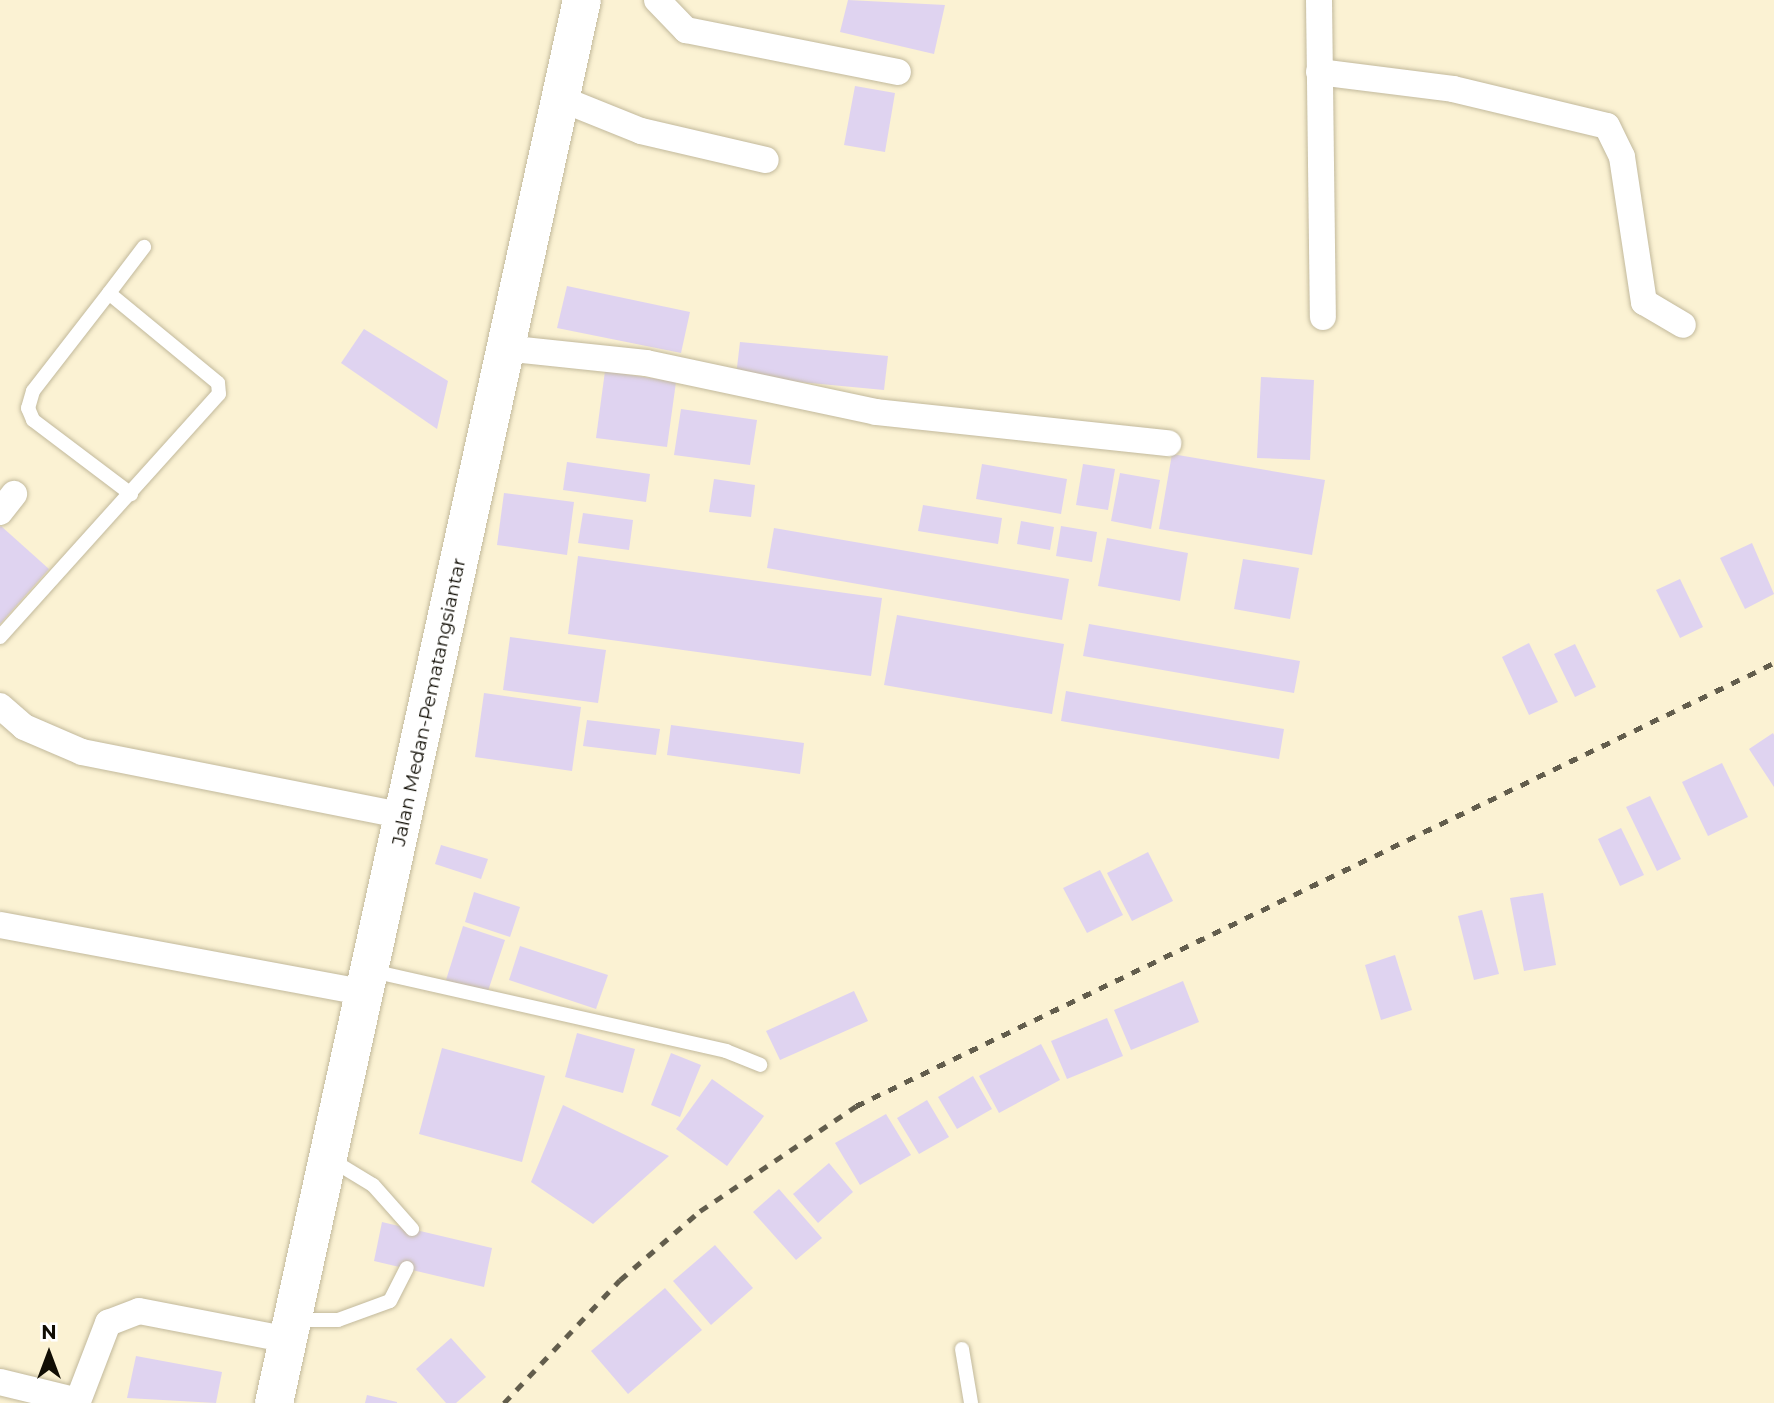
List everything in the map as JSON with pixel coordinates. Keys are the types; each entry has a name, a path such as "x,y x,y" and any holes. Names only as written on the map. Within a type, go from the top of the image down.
{"highway":[{"name":"Jalan Medan-Pematangsiantar","path":"274,1403 370,982 503,348 564,100 582,0"}],"street":[{"path":"657,0 686,30 898,72"},
{"path":"1319,0 1322,317"},
{"path":"1320,72 1453,89 1607,126 1622,157 1644,302 1683,326"},
{"path":"564,100 640,131 766,160"},
{"path":"503,348 646,363 876,412 1168,443"},
{"path":"0,706 24,727 82,752 405,816"},
{"path":"0,925 370,982"},
{"path":"0,1382 81,1402 104,1331 121,1314 180,1315 291,1330"}],"lane":[{"path":"131,494 33,420 28,408 33,391 144,247"},
{"path":"0,637 131,494 220,389 109,293"},
{"path":"370,982 726,1051 760,1065"},
{"path":"329,1158 373,1185 412,1229"},
{"path":"291,1330 338,1320 390,1301 407,1268"},
{"path":"962,1349 971,1403"}],"building":[{"path":"848,0 945,5 934,54 840,32"},
{"path":"855,86 895,93 885,152 844,145"},
{"path":"567,286 690,312 681,353 557,328"},
{"path":"364,329 448,381 437,429 341,363"},
{"path":"740,342 888,356 884,390 736,376"},
{"path":"605,371 676,382 667,447 596,438"},
{"path":"1261,377 1314,380 1310,460 1257,458"},
{"path":"681,409 757,420 750,465 674,455"},
{"path":"1172,454 1325,480 1312,555 1159,529"},
{"path":"567,462 650,474 646,502 563,490"},
{"path":"982,464 1067,479 1061,514 976,499"},
{"path":"1083,464 1115,469 1108,510 1076,505"},
{"path":"1120,473 1160,480 1151,529 1111,521"},
{"path":"714,479 755,485 751,517 709,512"},
{"path":"504,493 574,502 567,555 497,545"},
{"path":"923,505 1002,518 998,544 918,531"},
{"path":"583,513 633,520 629,550 578,543"},
{"path":"1021,521 1054,527 1050,550 1017,544"},
{"path":"1061,526 1097,532 1092,562 1056,556"},
{"path":"0,527 49,569 0,624"},
{"path":"774,528 1069,579 1062,620 767,568"},
{"path":"1107,538 1188,553 1180,601 1098,586"},
{"path":"1752,543 1774,594 1745,609 1720,558"},
{"path":"578,556 882,598 871,676 568,634"},
{"path":"1243,559 1299,568 1290,619 1234,609"},
{"path":"1680,579 1703,627 1680,638 1656,590"},
{"path":"897,615 1064,644 1052,714 884,685"},
{"path":"1089,624 1300,661 1294,693 1083,656"},
{"path":"510,637 606,650 598,703 503,690"},
{"path":"1529,643 1558,702 1529,715 1502,657"},
{"path":"1575,644 1596,687 1575,697 1554,654"},
{"path":"1066,691 1284,729 1279,759 1061,721"},
{"path":"484,693 581,707 572,771 475,757"},
{"path":"587,720 660,729 656,755 583,746"},
{"path":"671,725 804,743 800,774 667,755"},
{"path":"1773,733 1774,735 1774,787 1749,749"},
{"path":"1722,763 1748,817 1708,836 1682,782"},
{"path":"1650,796 1681,859 1657,871 1626,807"},
{"path":"1621,828 1644,875 1620,886 1598,839"},
{"path":"441,845 488,859 481,879 435,864"},
{"path":"1148,852 1173,901 1132,921 1107,873"},
{"path":"1100,870 1123,915 1087,933 1063,888"},
{"path":"474,892 520,907 510,937 465,922"},
{"path":"1543,893 1556,965 1524,971 1510,898"},
{"path":"1482,910 1499,974 1474,980 1458,916"},
{"path":"463,926 505,940 487,994 446,980"},
{"path":"520,946 608,975 596,1009 509,980"},
{"path":"1395,955 1412,1010 1381,1020 1365,965"},
{"path":"1183,981 1199,1022 1131,1050 1114,1010"},
{"path":"854,991 868,1021 780,1060 766,1031"},
{"path":"1107,1018 1123,1056 1067,1079 1051,1041"},
{"path":"577,1033 635,1049 623,1093 565,1077"},
{"path":"1041,1044 1060,1080 999,1113 979,1076"},
{"path":"442,1048 545,1076 522,1162 419,1134"},
{"path":"671,1053 701,1065 680,1117 651,1105"},
{"path":"973,1076 992,1109 957,1129 938,1097"},
{"path":"712,1079 764,1116 727,1166 676,1129"},
{"path":"927,1100 949,1137 919,1154 897,1118"},
{"path":"563,1105 669,1156 593,1224 531,1182"},
{"path":"886,1114 911,1155 860,1185 835,1143"},
{"path":"829,1163 853,1192 818,1223 793,1194"},
{"path":"779,1189 822,1238 796,1260 753,1212"},
{"path":"382,1222 492,1248 484,1287 374,1261"},
{"path":"715,1245 753,1288 711,1325 673,1281"},
{"path":"665,1288 702,1330 628,1394 591,1351"},
{"path":"451,1338 486,1377 456,1403 446,1403 416,1369"},
{"path":"136,1356 222,1372 216,1403 127,1398"},
{"path":"367,1395 397,1402 397,1403 365,1403"}],"railway":[{"path":"504,1403 620,1280 700,1211 856,1106 1774,663"}]}
